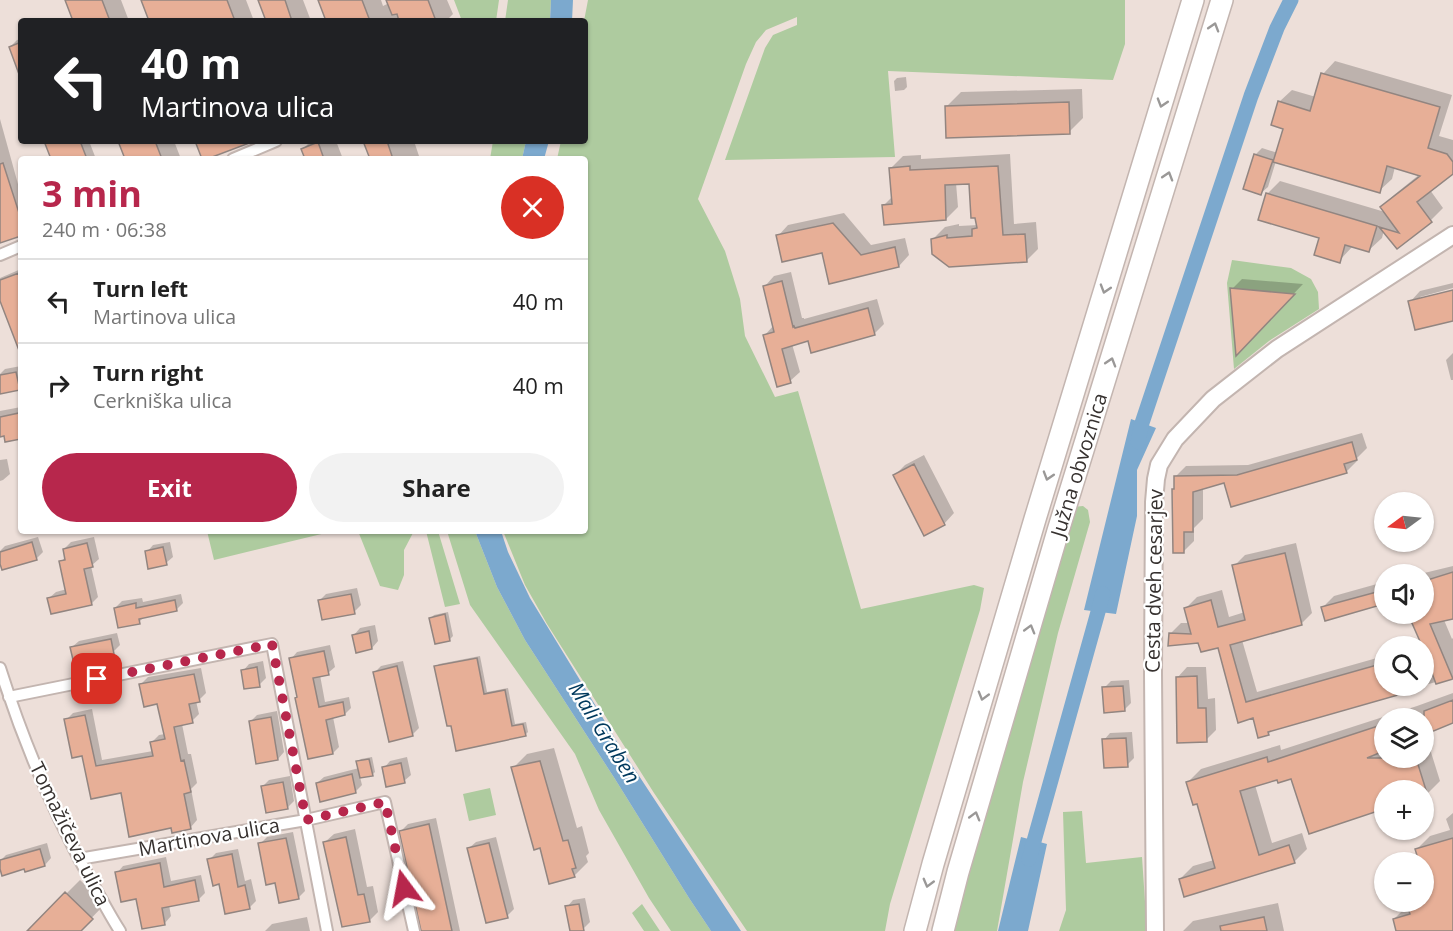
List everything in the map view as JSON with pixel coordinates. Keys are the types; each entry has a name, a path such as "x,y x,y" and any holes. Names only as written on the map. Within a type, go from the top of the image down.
{"highway":[{"name":"Južna obvoznica","path":"915,931 1035,519 1193,0"},
{"name":"Južna obvoznica","path":"943,931 1055,542 1222,0"}],"street":[{"path":"240,156 269,144"},
{"name":"Cesta dveh cesarjev","path":"1155,931 1154,502 1159,465 1175,439 1214,399 1245,373 1277,349 1453,235"},
{"path":"0,255 18,247"},
{"path":"9,697 272,644 327,931"},
{"name":"Tomažičeva ulica","path":"0,668 33,761 58,818 120,931"},
{"name":"Martinova ulica","path":"79,859 306,820 385,802 414,931"}],"green space":[{"path":"454,0 499,0 496,18 461,18"},
{"path":"508,0 551,0 550,18 505,18"},
{"path":"588,0 1125,0 1125,44 1113,80 888,71 895,157 725,160 765,48 773,35 797,25 797,17 766,30 756,42 746,64 698,199 725,251 740,299 745,336 775,397 798,391 861,609 974,585 984,588 980,610 890,904 885,931 747,931 654,793 547,624 525,585 504,534 588,534 588,156 558,156 560,144 588,144 588,18 585,18"},
{"path":"492,144 525,144 523,156 490,156"},
{"path":"1232,260 1291,268 1311,279 1318,292 1319,309 1269,341 1234,369 1227,283"},
{"path":"1083,506 1088,510 1090,522 1058,633 1023,782 997,931 954,931 967,874 1073,507"},
{"path":"208,534 322,534 214,560"},
{"path":"359,534 412,534 404,550 404,575 398,590 380,586"},
{"path":"427,534 439,534 460,604 445,607"},
{"path":"448,534 476,534 497,587 525,640 711,931 671,931 649,898 599,810 575,754 470,605"},
{"path":"490,788 496,815 469,821 463,794"},
{"path":"1082,811 1086,863 1142,857 1147,931 1059,931 1066,910 1063,812"},
{"path":"642,904 660,931 644,931 632,913"}],"water":[{"path":"551,0 573,0 572,18 550,18"},
{"path":"525,144 548,144 545,156 523,156"},
{"path":"1131,419 1156,428 1137,470 1137,516 1116,614 1084,610"},
{"name":"Mali Graben","path":"476,534 502,534 530,598 620,747 741,931 711,931 525,640 497,587"},
{"path":"1021,837 1047,844 1028,931 998,931"}],"building":[{"path":"65,0 102,0 109,18 72,18"},
{"path":"141,0 227,0 234,18 148,18"},
{"path":"258,0 285,0 291,18 265,18"},
{"path":"318,0 362,0 369,18 325,18"},
{"path":"386,0 428,0 435,18 398,18 397,14 392,15"},
{"path":"18,43 18,72 9,47"},
{"path":"1321,73 1440,107 1428,148 1447,154 1453,162 1453,174 1417,202 1432,222 1397,249 1379,227 1399,233 1380,207 1420,176 1387,166 1380,193 1273,162 1283,129 1271,125 1278,101 1310,111"},
{"path":"1069,102 1070,134 946,138 945,106"},
{"path":"45,144 81,144 86,156 50,156"},
{"path":"119,144 156,144 161,156 124,156"},
{"path":"196,144 247,144 215,156 201,156"},
{"path":"319,144 323,156 304,156 301,149"},
{"path":"364,144 388,144 392,156 369,156"},
{"path":"1254,154 1273,160 1261,195 1243,189"},
{"path":"3,163 18,210 18,237 0,243 0,164"},
{"path":"910,166 910,170 998,166 1003,235 1025,234 1027,262 949,267 932,254 931,239 947,235 947,238 972,236 972,229 977,228 975,218 971,218 969,184 945,185 946,220 884,225 882,205 892,204 889,168"},
{"path":"1266,193 1377,226 1369,252 1345,245 1340,263 1314,255 1319,238 1258,220"},
{"path":"833,223 861,255 895,247 899,267 829,284 822,253 782,262 776,235"},
{"path":"18,273 18,348 0,301 0,280"},
{"path":"782,281 793,327 868,308 875,335 811,353 808,341 782,349 791,383 777,387 763,335 774,332 763,286"},
{"path":"1230,288 1295,294 1236,356"},
{"path":"1453,290 1453,321 1415,330 1408,301"},
{"path":"16,372 18,390 0,394 0,375"},
{"path":"18,413 18,440 5,442 4,436 0,437 0,417"},
{"path":"1352,442 1357,460 1344,464 1347,473 1231,507 1224,483 1193,492 1193,532 1184,532 1184,553 1173,553 1172,489 1174,489 1174,476 1237,475"},
{"path":"914,464 945,525 924,536 893,475"},
{"path":"32,542 37,560 2,570 0,552"},
{"path":"87,543 93,567 84,569 92,605 51,614 47,598 66,594 59,561 65,560 63,549"},
{"path":"163,547 167,565 148,569 145,551"},
{"path":"1285,553 1302,625 1230,645 1246,702 1374,666 1374,696 1394,696 1268,732 1269,735 1258,738 1253,718 1238,723 1218,648 1201,652 1198,643 1168,646 1169,633 1191,634 1184,608 1211,600 1218,627 1245,620 1232,565"},
{"path":"1453,572 1453,619 1434,623 1434,578"},
{"path":"1374,593 1374,607 1325,621 1321,607"},
{"path":"351,594 355,614 322,620 318,600"},
{"path":"175,600 177,611 139,619 140,624 118,628 114,608 136,603 136,608"},
{"path":"445,614 450,641 435,644 429,618"},
{"path":"1412,624 1430,624 1453,679 1436,684 1434,636 1418,636"},
{"path":"369,631 372,649 356,653 352,635"},
{"path":"111,639 114,654 74,664 70,647"},
{"path":"324,651 329,675 313,678 319,707 343,702 345,715 326,720 333,754 308,759 289,658"},
{"path":"477,658 484,694 505,690 512,726 523,724 526,736 456,751 451,726 447,726 434,666"},
{"path":"397,666 413,736 389,742 373,672"},
{"path":"257,667 260,687 244,689 241,670"},
{"path":"194,674 200,702 189,704 193,723 174,727 181,761 184,760 191,792 184,794 191,829 172,833 171,828 129,837 121,793 91,799 82,756 72,758 64,719 85,715 96,766 153,756 150,742 165,739 157,704 144,707 139,684"},
{"path":"1197,676 1198,708 1206,708 1207,742 1177,743 1176,677"},
{"path":"1123,686 1125,711 1104,713 1102,687"},
{"path":"1453,700 1453,723 1434,731 1434,708 1432,708"},
{"path":"271,717 278,760 256,764 249,721"},
{"path":"1374,727 1374,755 1367,758 1374,758 1374,768 1419,768 1423,780 1374,780 1374,812 1309,834 1291,779 1278,783 1277,780 1240,791 1259,855 1289,845 1295,863 1184,897 1179,879 1215,868 1197,804 1193,805 1186,782 1267,757 1268,762"},
{"path":"1126,738 1128,767 1104,768 1102,739"},
{"path":"369,759 373,776 360,778 356,761"},
{"path":"540,761 563,841 568,840 576,868 572,869 575,877 549,884 540,848 534,850 511,767"},
{"path":"401,763 405,783 386,787 382,767"},
{"path":"352,774 356,793 320,802 316,783"},
{"path":"283,782 288,809 266,813 261,786"},
{"path":"429,824 452,931 421,931 399,831"},
{"path":"346,837 358,895 364,894 370,922 342,927 323,842"},
{"path":"286,838 299,899 279,903 275,883 266,885 258,843"},
{"path":"1453,838 1453,931 1396,931 1393,919 1410,914 1409,912 1434,912 1434,852 1416,852 1415,849"},
{"path":"489,843 508,918 486,923 467,848"},
{"path":"40,849 45,866 25,872 24,869 2,876 0,860"},
{"path":"232,854 238,887 245,885 250,909 225,914 219,884 213,886 207,859"},
{"path":"160,863 164,887 195,880 199,901 162,908 165,925 142,929 136,899 121,902 115,872"},
{"path":"65,892 93,919 81,931 27,931"},
{"path":"579,904 584,931 570,931 565,906"},
{"path":"1264,917 1267,931 1221,931 1220,926"}],"waterway":[{"path":"1138,442 1142,423 1251,96 1277,28 1291,0"},
{"path":"1029,859 1103,594"}],"route":[{"path":"97,679 272,644 306,820 385,802 404,888"}]}
